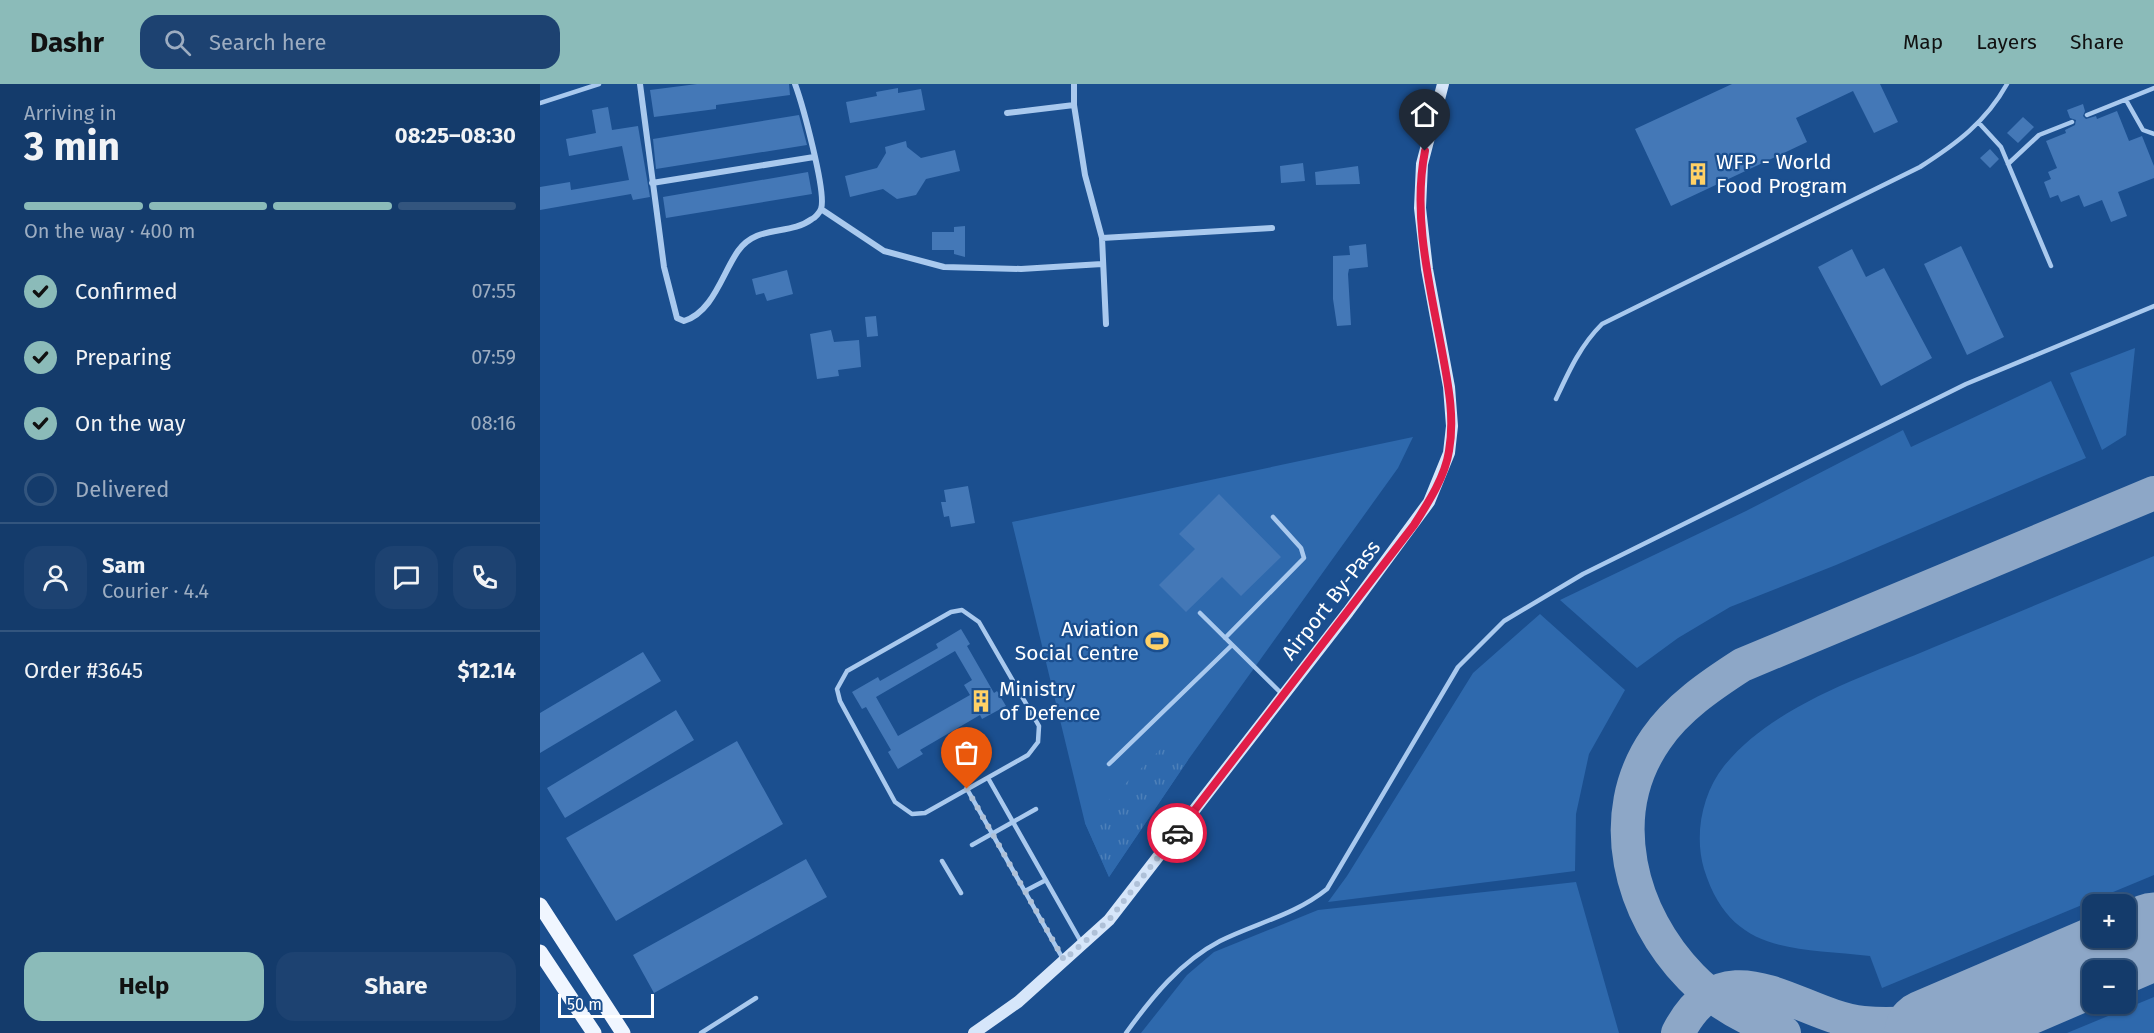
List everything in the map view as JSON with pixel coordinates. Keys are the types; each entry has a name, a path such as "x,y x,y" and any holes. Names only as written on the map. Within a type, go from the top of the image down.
{"main road":[{"name":"Airport By-Pass","path":"975,1033 1018,1002 1109,920 1128,898 1282,694 1414,525 1429,502 1449,453 1452,426 1449,387 1427,269 1420,208 1422,164 1443,84"},
{"path":"540,905 623,1033"},
{"path":"540,951 594,1033"}],"street":[{"path":"640,84 664,267 677,318 684,321 701,312 738,251 753,237 813,219 821,209 822,198 814,157 795,84"},
{"path":"1074,84 1074,105 1085,174 1102,238 1106,324"},
{"path":"1007,113 1074,105"},
{"path":"652,183 814,157"},
{"path":"821,209 884,251 944,267 1021,269 1102,264"},
{"path":"1102,238 1272,228"}],"lane":[{"path":"540,103 600,84"},
{"path":"1556,399 1574,359 1588,338 1602,324 1920,167 1960,142 1998,101 2007,84"},
{"path":"2087,115 2154,88"},
{"path":"2127,100 2143,130 2154,134"},
{"path":"2008,164 2038,135 2072,122"},
{"path":"1979,123 2001,147 2051,266"},
{"path":"1126,1033 1172,976 1197,955 1221,940 1292,912 1327,889 1458,667 1504,621 1583,574 1966,384 2154,306"},
{"path":"1225,638 1304,558 1301,548 1273,517"},
{"path":"956,610 968,612 979,622 1039,726 1038,742 1028,755 988,778 918,814 912,814 900,806 895,802 837,694 840,682 847,671 956,610"},
{"path":"1200,613 1282,694"},
{"path":"1109,764 1232,645"},
{"path":"988,778 1082,944"},
{"path":"967,789 1064,960"},
{"path":"972,845 1035,809"},
{"path":"942,861 961,893"},
{"path":"1025,891 1046,880"},
{"path":"701,1033 756,998"}],"green space":[{"path":"2135,348 2126,435 2102,450 2070,373"},
{"path":"2051,381 2086,458 1836,565 1730,607 1678,638 1637,668 1560,600 1746,511 1903,430 1911,447"},
{"name":"Aviation Social Centre","path":"1413,437 1398,468 1188,760 1109,877 1085,823 1012,522"},
{"path":"2154,556 2154,875 2108,894 2082,894 2082,905 1882,988 1870,956 1792,947 1769,942 1749,932 1731,918 1716,897 1704,869 1700,829 1710,789 1724,766 1745,744 1770,725 1826,692"},
{"path":"1540,614 1625,690 1589,754 1576,814 1575,871 1328,902 1347,876 1473,673"},
{"path":"1168,742 1188,760 1109,877 1085,823"},
{"path":"1576,882 1619,1033 1141,1033 1187,975 1214,952 1318,910"},
{"path":"2154,997 2154,1033 2067,1033 2113,1014 2136,1014 2136,1004"}],"building":[{"path":"697,84 789,84 790,95 716,105 716,109 654,117 650,90"},
{"name":"WFP - World Food Program","path":"1732,84 1880,84 1898,122 1874,133 1853,91 1796,118 1807,142 1671,206 1635,129"},
{"path":"898,88 898,93 921,89 925,110 850,123 846,102 877,96 876,92"},
{"path":"2083,104 2085,111 2083,116 2086,119 2096,116 2097,119 2117,111 2129,141 2142,136 2154,166 2154,178 2118,192 2127,216 2111,222 2102,200 2084,207 2079,195 2061,202 2058,195 2050,198 2044,182 2051,179 2048,172 2057,168 2046,141 2066,133 2065,130 2075,125 2076,120 2070,118 2067,110"},
{"path":"608,107 612,130 638,126 650,197 633,200 631,194 540,210 540,187 570,182 571,190 629,180 622,146 569,156 566,139 596,133 592,110"},
{"path":"799,115 807,145 656,169 653,139"},
{"path":"2023,117 2034,127 2018,143 2007,133"},
{"path":"906,141 907,147 921,158 955,150 960,171 926,179 916,195 897,199 883,189 850,197 845,176 877,168 886,153 885,147"},
{"path":"1990,149 1999,159 1990,168 1980,158"},
{"path":"1303,163 1305,181 1281,183 1280,166"},
{"path":"1358,166 1360,184 1316,185 1315,172"},
{"path":"808,172 812,194 666,218 663,197"},
{"path":"965,226 965,257 954,254 954,250 932,250 932,232 954,232 954,227"},
{"path":"1366,244 1368,267 1349,269 1348,274 1351,325 1337,326 1333,299 1333,256 1350,255 1349,246"},
{"path":"1961,246 2004,337 1967,355 1924,264"},
{"path":"1852,249 1866,277 1884,268 1932,358 1881,386 1818,267"},
{"path":"787,270 793,294 767,301 764,293 756,295 752,279"},
{"path":"876,316 878,336 867,337 865,317"},
{"path":"831,330 834,342 859,340 861,367 838,370 839,376 817,379 810,334"},
{"path":"968,486 975,523 951,527 949,516 944,517 941,502 946,502 944,490"},
{"path":"1219,494 1281,557 1241,596 1222,577 1186,612 1159,585 1195,549 1179,534"},
{"name":"Ministry of Defence","path":"961,629 970,644 967,646 994,693 997,691 1006,706 982,719 980,715 920,750 923,754 898,769 888,752 891,750 866,707 862,709 852,692 878,677 880,681 938,648 936,644","holes":["955,651 972,680 964,685 970,695 898,736 876,697"]},
{"path":"643,652 661,681 540,753 540,713"},
{"path":"676,710 694,740 565,818 547,788"},
{"path":"737,741 783,824 616,921 566,838"},
{"path":"806,859 827,897 654,993 633,955"}],"taxiway":[{"path":"1784,1033 1734,1010 1711,995 1691,977 1670,952 1652,924 1639,894 1631,863 1628,831 1631,800 1640,769 1656,739 1684,707 1742,665 2154,493"},
{"path":"1678,1033 1697,1006 1718,991 1740,987 1764,990 1838,1018 1882,1024 1936,1019 2005,998"}],"runway":[{"path":"1928,1033 2154,936"}],"way so far":[{"path":"967,789 1064,960 1109,920 1177,833"}],"place":[{"name":"WFP - World Food Program","path":"1698,174"},
{"name":"Aviation Social Centre","path":"1157,641"},
{"name":"Ministry of Defence","path":"981,701"}],"route":[{"path":"1177,833 1414,525 1440,479 1449,453 1452,426 1449,387 1427,269 1420,208 1422,164 1425,151"}]}
